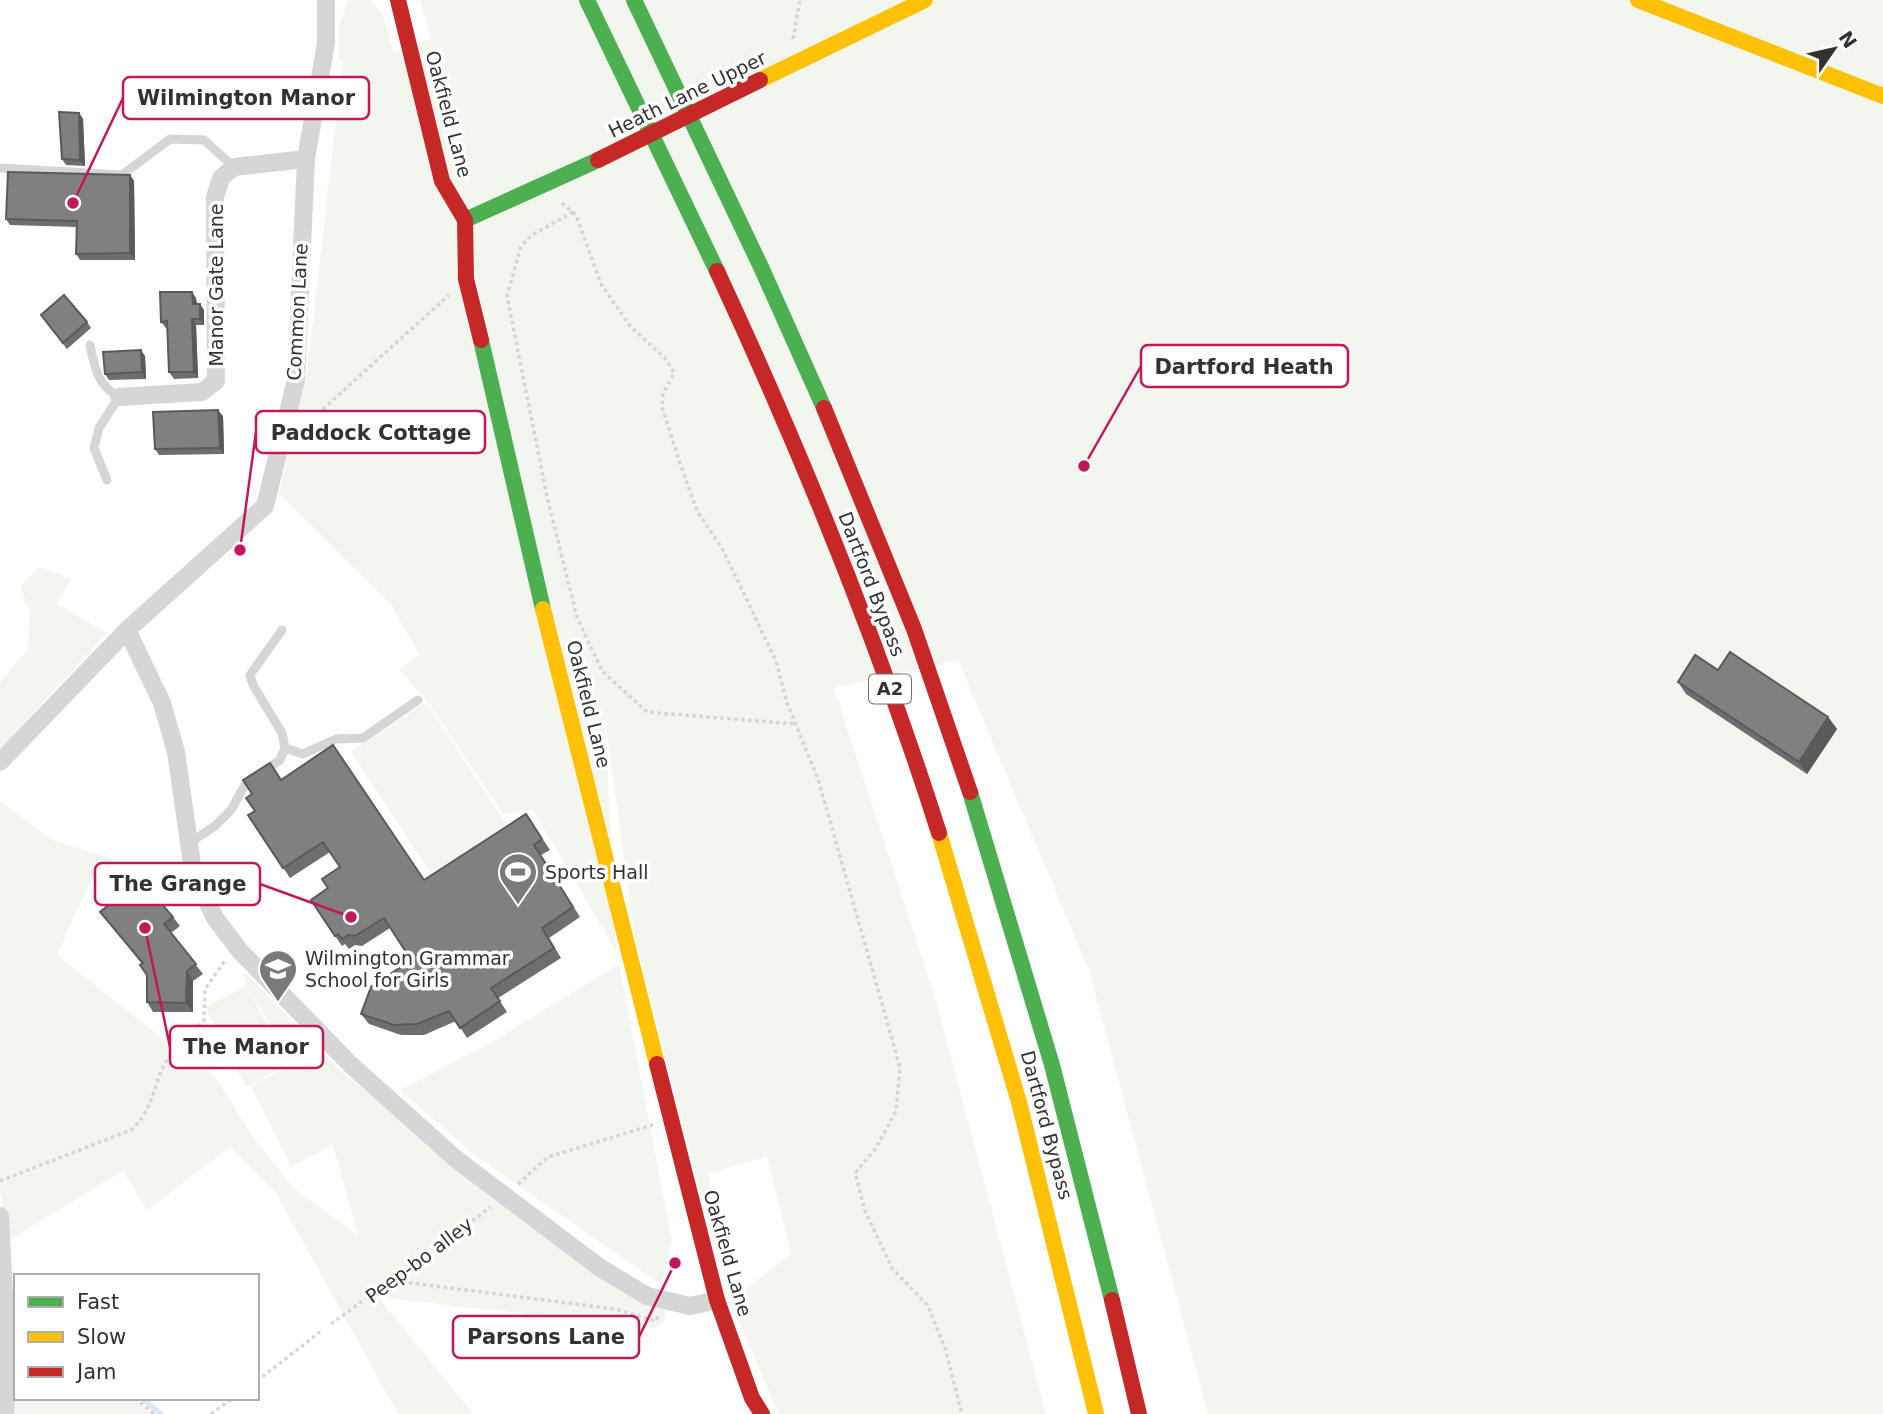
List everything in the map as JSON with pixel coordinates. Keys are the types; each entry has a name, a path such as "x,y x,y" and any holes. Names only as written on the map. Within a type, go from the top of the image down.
{"main road":[{"name":"Oakfield Lane","path":"398,0 442,181 465,220 467,279 502,426 523,531 716,1300 752,1398 762,1414"},
{"name":"Dartford Bypass","path":"587,0 694,219 800,457 905,730 955,878 999,1028 1065,1277 1096,1414"},
{"name":"Dartford Bypass","path":"634,0 740,220 816,387 884,551 946,718 999,879 1066,1110 1139,1414"},
{"name":"Heath Lane Upper","path":"465,220 544,187 925,0"},
{"path":"1638,0 1883,96"}],"street":[{"name":"Common Lane","path":"0,762 127,630 265,506 296,380 306,159 326,43 326,0"},
{"path":"234,167 306,159"},
{"name":"Manor Gate Lane","path":"119,397 202,392 216,381 215,197 221,178 234,167"},
{"path":"127,630 162,703 176,752 187,844 193,871 215,918 237,947 351,1065 456,1159 599,1267 647,1296 690,1306 716,1300"},
{"path":"0,1216 8,1371 5,1414"}],"lane":[{"path":"0,169 121,175 170,139 204,140 234,167"},
{"path":"90,345 96,373 105,389 119,397 99,428 94,448 107,480"},
{"path":"187,844 215,826 231,810 246,783 280,760 285,748 282,733 253,685 250,675 282,630"},
{"path":"285,748 303,754 337,739 363,738 418,700"}],"path":[{"path":"788,67 800,0"},
{"path":"544,187 573,212 601,284 631,327 665,358 674,373 663,394 662,407 680,463 697,511 722,548 776,661 829,814 900,1067 896,1111 876,1148 855,1173 865,1211 892,1268 928,1306 945,1348 962,1414"},
{"path":"573,212 532,235 521,246 506,296 547,497 577,617 602,671 647,712 796,724"},
{"path":"467,279 292,438 502,426"},
{"path":"0,1181 131,1129 142,1119 151,1107 158,1080 170,1056 204,1020 205,989 210,976 237,947"},
{"name":"Peep-bo alley","path":"331,1324 506,1195 548,1157 672,1120"},
{"path":"393,1280 615,1309 656,1321 667,1300"},
{"path":"259,1379 320,1332"},
{"path":"137,1400 154,1414"},
{"path":"211,1414 230,1400"}],"shaded area":[{"path":"349,0 369,0 383,15 394,53 431,38 420,0 1883,0 1883,1414 1208,1414 1089,970 958,660 834,688 935,998 1046,1414 779,1414 730,1302 791,1254 767,1156 708,1174 721,1257 717,1256 635,940 605,718 616,951 533,810 503,814 429,704 399,669 419,655 391,604 279,494 307,373 343,61 339,61 339,25"},
{"path":"40,567 71,579 56,604 107,633 0,749 0,682 27,651 30,617 21,586"},
{"path":"426,702 507,825 432,875 351,752"},
{"path":"0,801 52,840 112,859 90,882 57,955 163,1039 186,1044 219,1082 250,1133 294,1189 358,1235 333,1145 291,1166 250,1086 292,1065 249,988 287,1065 246,1087 205,1007 247,986 242,969 343,1073 453,1161 665,1307 664,1321 653,1328 378,1297 473,1414 398,1414 276,1193 230,1147 147,1210 123,1171 6,1242 0,1187"},
{"path":"619,964 672,1241 662,1285 476,1156 400,1090 494,1041"},
{"path":"4,1290 14,1298 14,1400 136,1400 152,1414 6,1414"}],"building":[{"path":"59,112 79,113 80,160 62,159"},
{"path":"8,172 130,175 130,253 76,254 77,221 6,219"},
{"path":"160,292 192,292 193,304 200,304 200,319 192,319 194,372 169,372 167,321 161,322"},
{"path":"64,295 87,322 63,343 41,315"},
{"path":"141,350 142,372 105,374 103,352"},
{"path":"218,410 220,448 155,449 153,412"},
{"path":"1730,652 1828,717 1799,762 1678,682 1695,655 1718,670"},
{"path":"333,745 424,880 526,814 542,839 534,845 573,907 542,928 554,948 491,988 500,1001 460,1028 449,1011 417,1024 394,1025 361,1014 371,987 411,960 384,918 355,936 348,935 342,939 338,934 335,936 311,900 328,888 322,879 340,867 323,842 283,868 248,815 255,811 246,798 252,794 243,780 270,763 281,780"},
{"path":"137,875 173,917 164,924 196,964 187,971 186,1003 147,1002 147,975 140,965 143,963 100,912 111,903 108,900"}],"waterway":[{"path":"144,1400 161,1414"}],"traffic: fast":[{"path":"587,0 717,271"},
{"path":"634,0 761,267 824,408"},
{"path":"465,220 598,160"},
{"path":"481,340 543,609"},
{"path":"970,792 1052,1065 1112,1300"}],"traffic: slow":[{"path":"760,80 925,0"},
{"path":"1638,0 1883,96"},
{"path":"543,609 657,1064"},
{"path":"939,833 1019,1102 1096,1414"}],"traffic: jam":[{"path":"398,0 442,181 465,220 466,279 481,340"},
{"path":"598,160 760,80"},
{"path":"717,271 779,409 837,549 891,690 939,833"},
{"path":"824,408 914,629 970,792"},
{"path":"657,1064 717,1300 752,1398 762,1414"},
{"path":"1112,1300 1139,1414"}],"place":[{"name":"Wilmington Manor","path":"73,203"},
{"name":"Dartford Heath","path":"1084,466"},
{"name":"Paddock Cottage","path":"240,550"},
{"name":"Sports Hall","path":"518,906"},
{"name":"The Grange","path":"351,917"},
{"name":"The Manor","path":"145,928"},
{"name":"Wilmington Grammar School for Girls","path":"278,1003"},
{"name":"Parsons Lane","path":"675,1263"}]}
